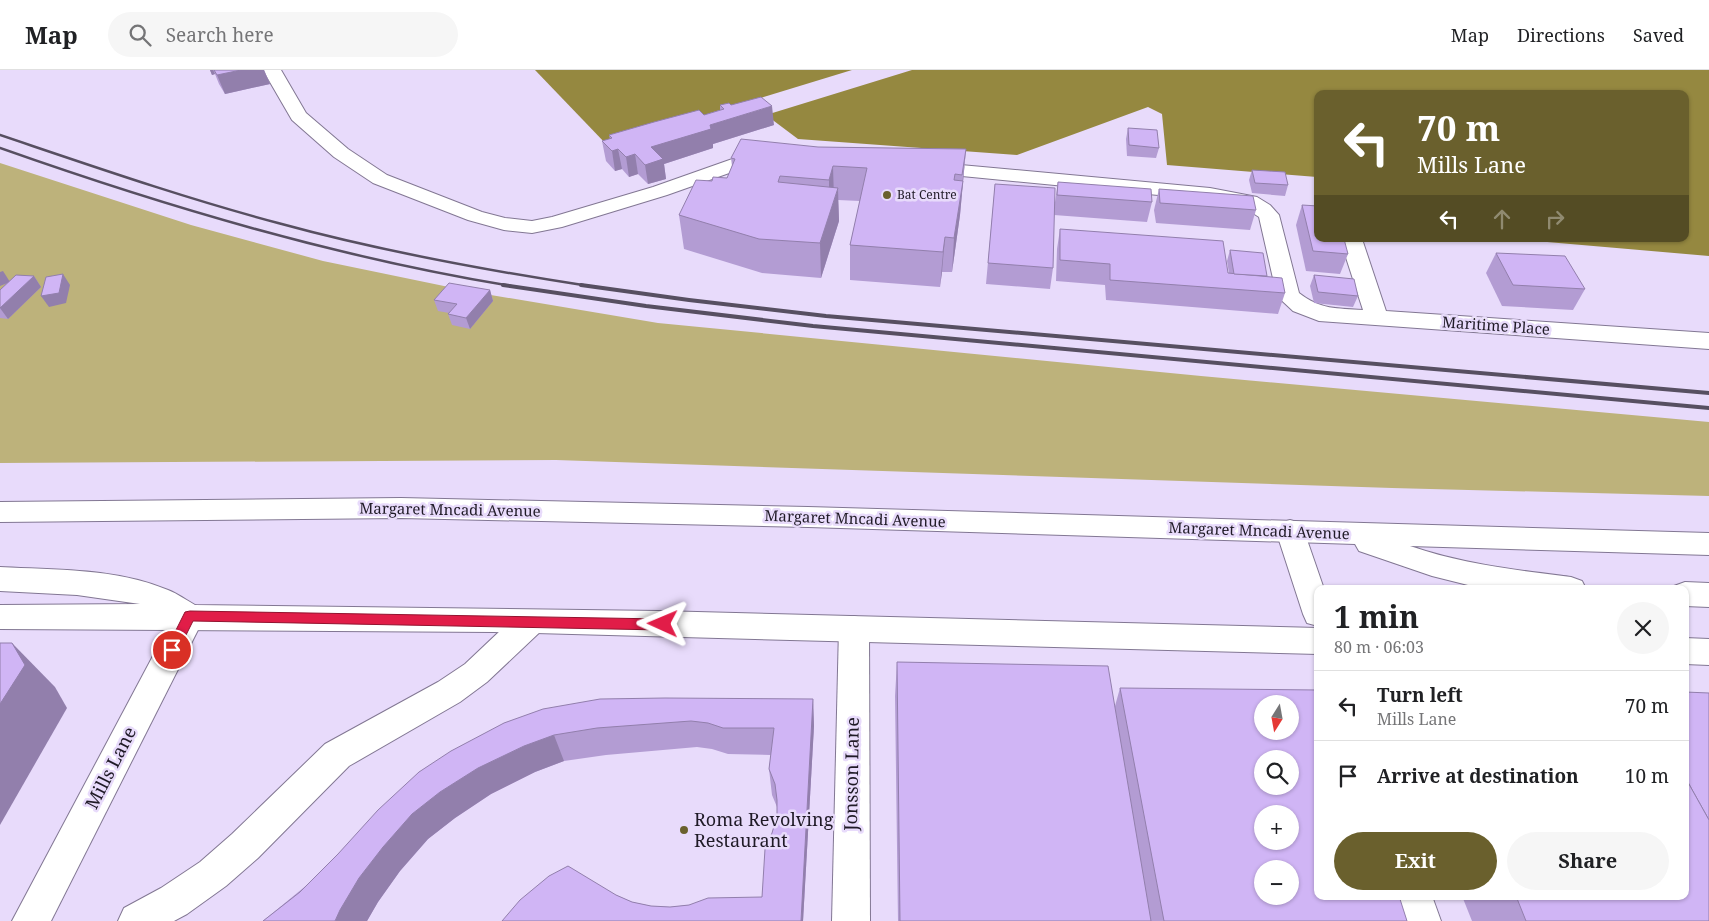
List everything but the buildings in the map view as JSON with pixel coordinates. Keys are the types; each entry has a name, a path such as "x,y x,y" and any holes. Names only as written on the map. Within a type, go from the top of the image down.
{"main road":[{"path":"272,70 299,116 325,140 372,174 380,179 475,216 504,224 532,227 555,223 660,191 744,161 766,157 790,156"},
{"name":"Maritime Place","path":"905,166 1210,194 1251,201 1264,209 1269,215 1288,296 1301,306 1319,314 1709,342"},
{"path":"1352,242 1377,318"},
{"name":"Margaret Mncadi Avenue","path":"0,512 401,508 1709,544"},
{"path":"1290,531 1314,602"},
{"path":"1344,534 1432,565 1487,578 1540,585"},
{"path":"0,579 114,588 153,596 190,616"},
{"path":"1689,594 1709,595"},
{"path":"0,617 190,616 530,622 854,628 1314,641"},
{"name":"Mills Lane","path":"31,921 190,616"},
{"path":"137,921 174,901 213,874 245,846 337,755 450,692 476,673 530,622"},
{"name":"Jonsson Lane","path":"851,921 854,628"},
{"path":"1689,651 1709,652"},
{"path":"1414,900 1422,921"}],"shaded area":[{"path":"535,70 852,70 607,145"},
{"path":"912,70 1709,70 1709,256 1548,242 1689,242 1689,90 1314,90 1314,177 1167,165 1162,114 1148,107 1017,155 798,139 766,115"},
{"path":"0,163 191,225 323,261 473,292 658,323 1201,376 1709,422 1709,496 1392,488 556,460 0,463"}],"railway":[{"path":"0,135 173,192 316,233 432,259 589,286"},
{"path":"0,148 63,170 252,228 381,260 511,286"},
{"path":"503,285 646,306 813,326 1709,408"},
{"path":"581,285 826,316 1709,393"}],"place":[{"name":"Bat Centre","path":"887,195"},
{"name":"Roma Revolving Restaurant","path":"684,830"}],"route":[{"path":"172,650 190,616 663,624"}]}
